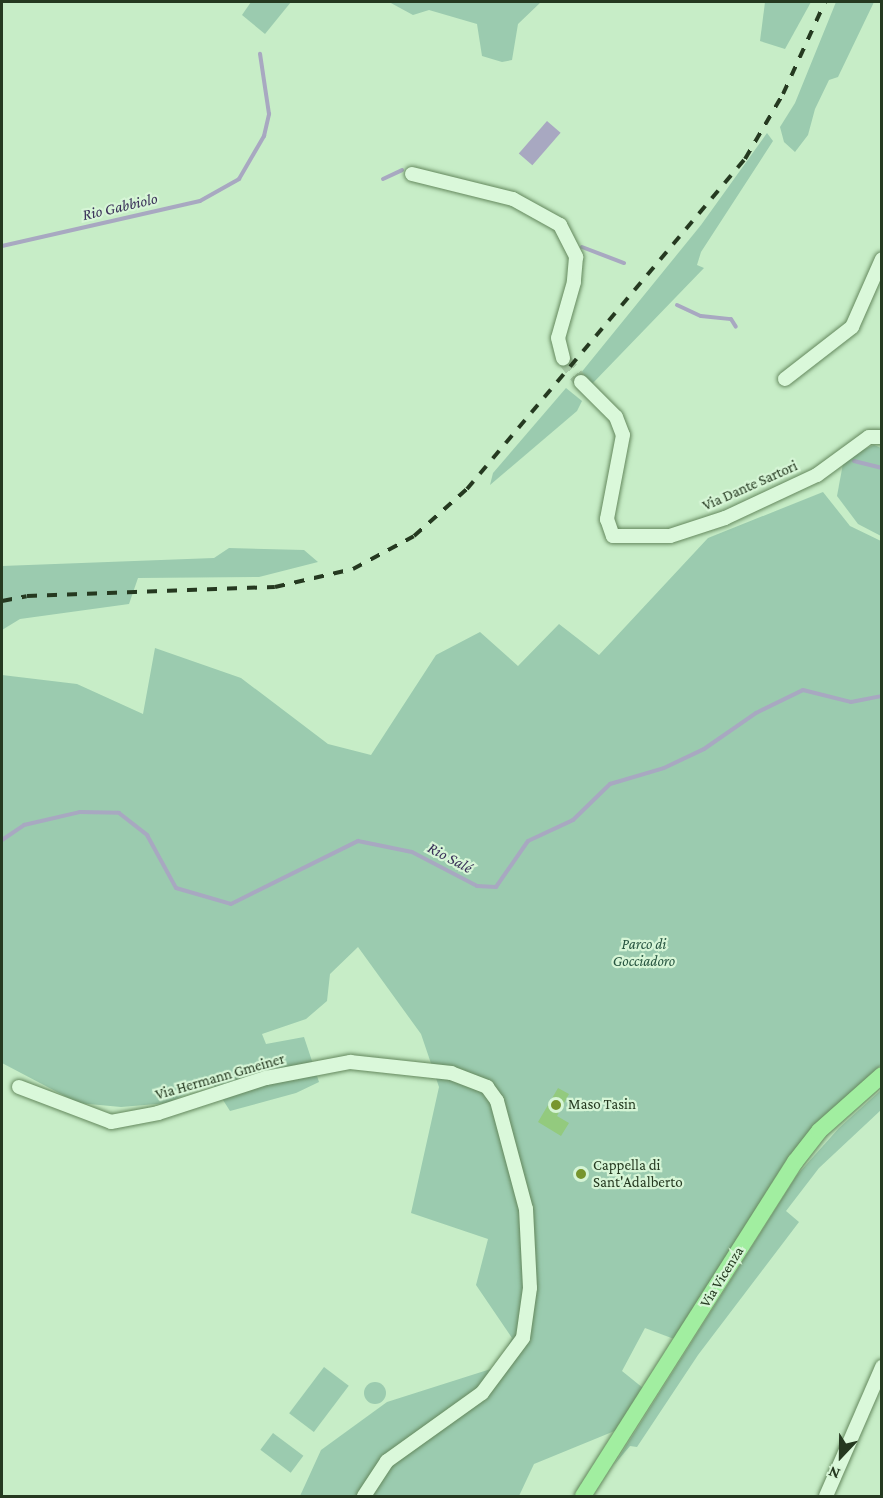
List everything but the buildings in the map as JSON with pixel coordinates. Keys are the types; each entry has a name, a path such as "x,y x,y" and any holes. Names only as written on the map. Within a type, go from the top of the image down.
{"main road":[{"name":"Via Vicenza","path":"583,1497 795,1162 819,1131 882,1075"}],"street":[{"path":"412,174 513,199 560,225 576,257 558,338 563,358"},
{"path":"785,379 852,327 882,260"},
{"name":"Via Dante Sartori","path":"581,382 616,417 623,435 607,519 614,536 670,536 725,518 817,475 869,437 882,437"},
{"name":"Via Hermann Gmeiner","path":"19,1087 111,1122 158,1113 266,1078 350,1062 451,1073 487,1088 497,1101 526,1209 530,1288 523,1338 482,1393 387,1461 364,1497"},
{"path":"826,1497 882,1367"}],"green space":[{"path":"251,2 291,2 265,34 242,15"},
{"path":"389,2 541,2 518,24 512,60 502,62 482,56 477,24 429,10 413,15"},
{"path":"765,2 811,2 785,49 760,41"},
{"path":"836,2 874,2 838,77 829,80 815,109 808,135 795,152 784,142 780,127 795,103"},
{"path":"767,133 773,141 701,252 697,265 704,268 591,385 580,374 701,225"},
{"path":"566,388 582,401 577,411 490,485 493,473"},
{"path":"874,445 881,448 881,536 858,524 837,496 844,458"},
{"name":"Parco di Gocciadoro","path":"823,492 850,526 881,541 881,1065 813,1127 787,1159 674,1339 645,1328 622,1371 643,1388 617,1430 534,1464 519,1496 300,1496 321,1450 387,1402 497,1367 512,1338 476,1285 488,1239 411,1213 439,1087 421,1034 358,947 330,974 327,1001 306,1019 262,1034 266,1044 304,1037 319,1082 296,1093 230,1111 211,1081 168,1103 121,1107 78,1103 2,1063 2,675 77,684 143,714 155,648 241,678 328,744 371,755 436,655 480,632 518,666 559,624 599,655 708,538"},
{"path":"229,548 304,550 318,562 259,577 138,578 129,604 20,619 2,630 2,566 214,558"},
{"path":"881,1090 881,1110 819,1168 786,1211 799,1222 698,1355 637,1447 630,1446 614,1465 797,1175 839,1128"},
{"path":"324,1367 349,1386 314,1432 289,1413"},
{"path":"375,1382 383,1385 386,1393 383,1401 375,1404 367,1401 364,1393 367,1385"},
{"path":"273,1433 303,1456 291,1473 260,1450"}],"water":[{"path":"547,121 561,133 532,165 519,153"}],"waterway":[{"name":"Rio Gabbiolo","path":"2,246 200,201 239,179 264,136 269,114 260,54"},
{"path":"383,179 402,170"},
{"path":"582,247 624,263"},
{"path":"677,305 701,316 731,319 736,327"},
{"path":"854,461 882,468"},
{"name":"Rio Salé","path":"2,840 24,825 80,812 119,813 147,835 176,888 231,904 358,841 412,852 477,886 496,887 528,841 573,820 610,784 664,768 704,749 756,713 803,690 851,702 882,696"}],"tunnel":[{"path":"563,358 581,382"}],"railway":[{"path":"2,601 27,596 275,587 353,569 414,536 467,489 745,159 783,94 825,2"}],"place":[{"name":"Maso Tasin","path":"556,1105"},
{"name":"Cappella di Sant'Adalberto","path":"581,1174"}]}
